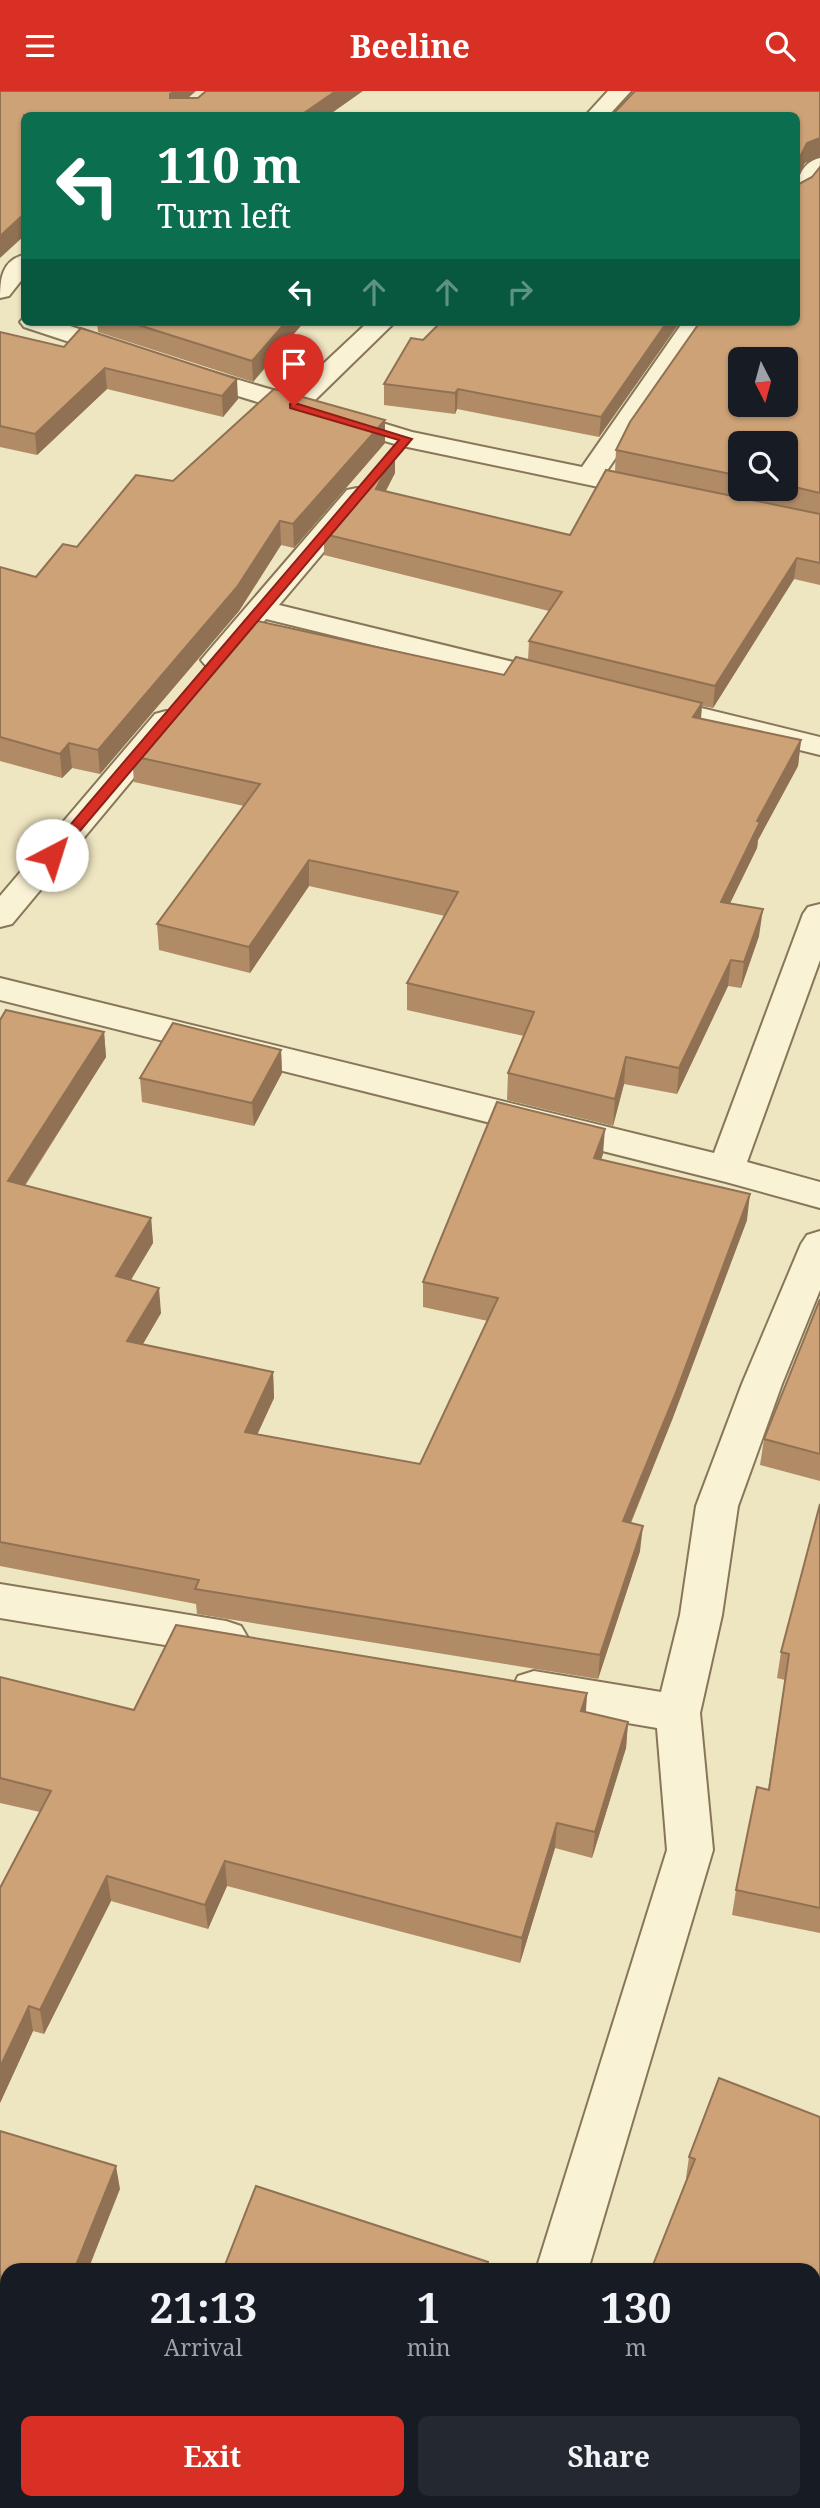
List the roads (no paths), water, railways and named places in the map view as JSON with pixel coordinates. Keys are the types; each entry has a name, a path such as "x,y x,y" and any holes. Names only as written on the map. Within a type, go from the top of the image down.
{"street":[{"path":"600,112 620,91"},
{"path":"800,189 820,165"},
{"path":"0,291 21,266"},
{"path":"0,302 21,315"},
{"path":"45,326 294,406 389,459 589,477 671,494"},
{"path":"294,406 378,326"},
{"path":"589,477 693,326"},
{"path":"0,917 389,459"},
{"path":"259,609 820,746"},
{"path":"726,1169 820,914"},
{"path":"0,989 726,1169 820,1195"},
{"path":"564,2263 690,1850 678,1713 701,1615 717,1506 762,1384 820,1244"},
{"path":"0,1601 258,1644"},
{"path":"502,1684 678,1713"}]}
